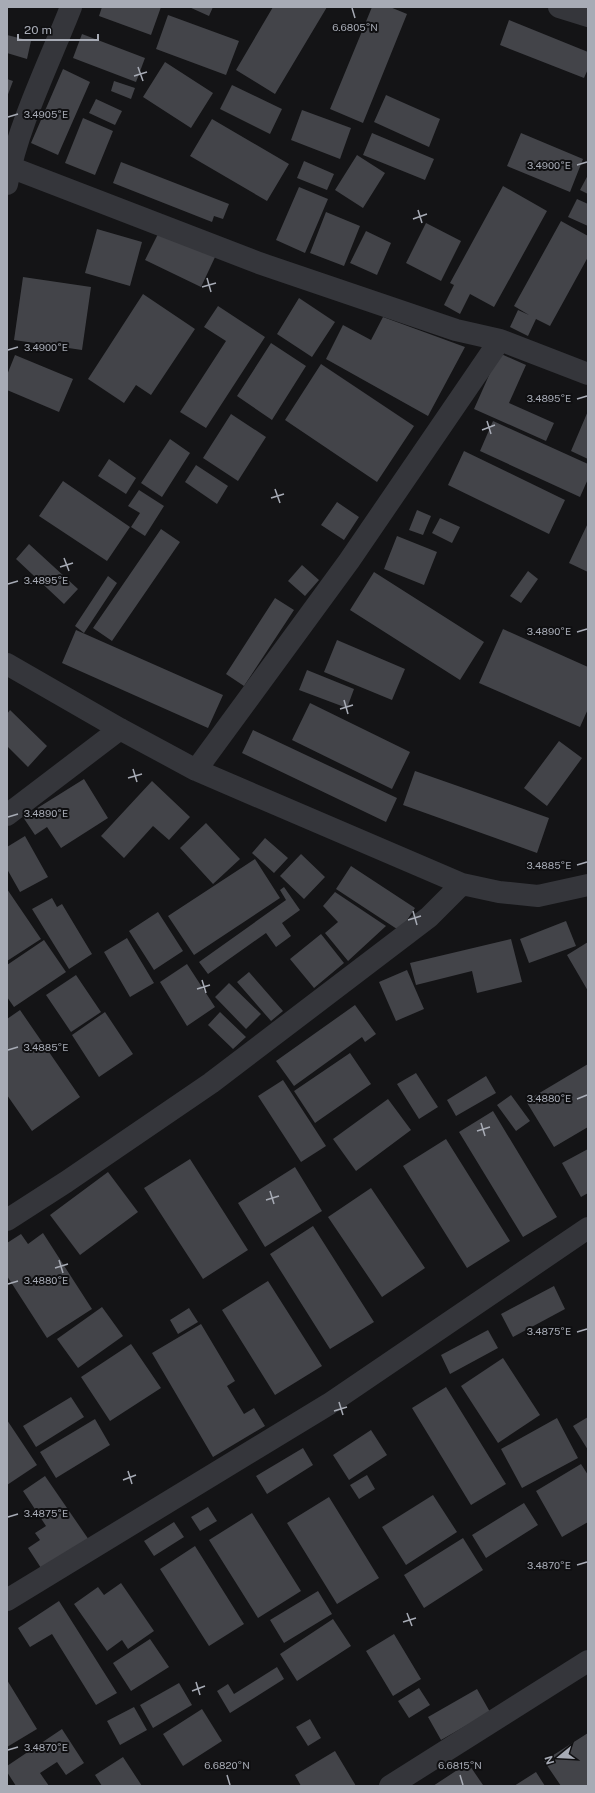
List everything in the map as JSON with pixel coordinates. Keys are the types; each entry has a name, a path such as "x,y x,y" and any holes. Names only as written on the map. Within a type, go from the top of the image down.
{"street":[{"path":"71,7 30,111 9,176 456,330 500,340 588,374"},
{"path":"559,7 588,16"},
{"path":"196,770 349,561 500,340"},
{"path":"7,664 120,729 196,770 462,884 499,892 538,896 588,885"},
{"path":"7,815 120,729"},
{"path":"7,1220 66,1182 211,1083 429,917 462,884"},
{"path":"7,1600 328,1404 588,1228"},
{"path":"390,1786 588,1661"}],"building":[{"path":"102,7 161,7 151,35 99,16"},
{"path":"189,7 213,7 209,16"},
{"path":"273,7 327,7 275,94 236,70"},
{"path":"372,7 390,7 407,14 363,123 330,109"},
{"path":"168,15 239,41 226,75 156,49"},
{"path":"509,20 588,52 588,69 584,78 500,45"},
{"path":"82,34 145,58 136,82 73,58"},
{"path":"7,35 31,41 27,59 7,53"},
{"path":"165,62 213,93 191,128 143,97"},
{"path":"63,69 90,82 58,155 31,143"},
{"path":"7,79 13,81 7,97"},
{"path":"114,81 135,88 131,99 111,91"},
{"path":"232,85 282,109 270,134 220,109"},
{"path":"386,95 440,119 429,147 374,122"},
{"path":"96,99 122,111 115,125 89,113"},
{"path":"302,110 351,128 340,159 291,140"},
{"path":"83,118 113,131 95,175 65,163"},
{"path":"212,119 289,164 267,201 190,156"},
{"path":"372,133 434,159 425,180 363,155"},
{"path":"521,133 583,159 570,192 507,166"},
{"path":"357,155 385,173 363,208 335,190"},
{"path":"304,161 334,174 327,190 297,178"},
{"path":"121,162 229,204 223,219 214,216 212,222 113,183"},
{"path":"588,175 588,194 580,190"},
{"path":"503,186 547,211 494,307 470,294 460,314 444,305 454,285 450,283"},
{"path":"299,187 328,199 305,253 276,240"},
{"path":"577,199 588,204 588,226 568,217"},
{"path":"326,212 360,226 344,266 310,253"},
{"path":"561,221 588,236 588,257 550,326 536,319 528,336 510,327 518,310 529,315 514,306"},
{"path":"426,223 461,241 441,281 406,263"},
{"path":"161,228 216,255 201,287 145,260"},
{"path":"97,229 142,242 130,286 85,273"},
{"path":"366,231 391,243 377,275 350,263"},
{"path":"23,277 91,287 82,350 14,340"},
{"path":"143,294 195,329 151,395 136,385 124,403 88,379"},
{"path":"299,298 335,322 312,357 277,334"},
{"path":"218,306 265,337 206,428 180,412 226,341 204,327"},
{"path":"383,317 465,347 428,416 326,359 343,325 371,340"},
{"path":"271,343 306,366 272,420 237,396"},
{"path":"499,353 526,365 509,403 554,423 546,441 474,409"},
{"path":"15,355 73,379 59,412 7,390 7,375"},
{"path":"321,364 414,426 377,482 285,420"},
{"path":"588,411 588,459 571,451"},
{"path":"231,414 266,437 238,481 203,458"},
{"path":"493,421 588,464 588,479 580,497 480,451"},
{"path":"170,439 190,453 162,497 141,483"},
{"path":"464,451 565,500 549,534 448,485"},
{"path":"109,459 136,478 126,494 98,476"},
{"path":"196,465 228,486 217,504 185,482"},
{"path":"63,481 130,527 107,561 39,516"},
{"path":"139,490 164,506 145,536 131,527 140,513 128,506"},
{"path":"337,502 359,517 344,540 321,525"},
{"path":"417,510 431,516 423,535 409,530"},
{"path":"440,518 460,527 452,543 432,533"},
{"path":"588,523 588,572 569,563"},
{"path":"161,529 180,542 112,641 93,628"},
{"path":"397,536 437,552 424,585 384,569"},
{"path":"29,544 78,589 64,604 16,559"},
{"path":"302,565 319,580 305,596 288,581"},
{"path":"528,571 538,579 521,603 510,596"},
{"path":"374,572 484,642 460,680 350,610"},
{"path":"108,576 117,583 84,633 75,626"},
{"path":"275,598 294,610 244,686 226,674"},
{"path":"503,629 588,667 588,709 580,727 479,683"},
{"path":"76,630 223,695 208,728 62,663"},
{"path":"337,640 405,669 392,700 324,672"},
{"path":"307,670 354,689 347,708 299,690"},
{"path":"310,703 410,752 392,789 292,740"},
{"path":"10,710 47,746 28,767 7,746 7,714"},
{"path":"253,730 397,798 386,822 242,753"},
{"path":"559,741 582,758 547,806 524,788"},
{"path":"415,771 549,818 537,853 403,805"},
{"path":"84,779 108,818 61,848 47,827 35,835 23,817"},
{"path":"152,781 190,817 169,840 153,826 124,858 101,836"},
{"path":"206,823 240,859 213,884 180,848"},
{"path":"25,836 48,877 20,892 7,869 7,847"},
{"path":"265,838 288,858 274,873 252,853"},
{"path":"301,854 325,877 304,899 280,876"},
{"path":"255,859 280,898 194,955 168,916"},
{"path":"351,866 415,908 400,931 336,889"},
{"path":"284,887 300,910 282,923 291,936 276,947 266,933 208,974 199,962 286,900 280,890"},
{"path":"7,889 41,939 7,961"},
{"path":"335,892 386,926 348,961 325,933 338,922 323,906"},
{"path":"52,898 57,907 62,904 92,954 69,969 32,909"},
{"path":"158,912 183,951 154,970 129,931"},
{"path":"566,921 576,946 529,963 520,939"},
{"path":"321,934 344,963 314,988 290,959"},
{"path":"127,938 154,983 130,997 104,952"},
{"path":"511,939 522,982 477,993 472,971 416,985 410,963"},
{"path":"44,940 66,972 14,1007 7,997 7,965"},
{"path":"588,942 588,991 567,955"},
{"path":"187,964 215,1007 187,1026 160,982"},
{"path":"407,970 424,1009 396,1021 379,982"},
{"path":"249,972 283,1011 271,1021 237,982"},
{"path":"76,975 101,1012 71,1032 46,995"},
{"path":"229,983 261,1014 246,1029 215,997"},
{"path":"355,1005 376,1034 365,1042 362,1037 294,1086 276,1061"},
{"path":"20,1010 80,1097 32,1131 7,1095 7,1019"},
{"path":"105,1012 133,1054 99,1077 72,1035"},
{"path":"220,1012 246,1037 233,1049 208,1025"},
{"path":"350,1053 371,1084 315,1123 294,1091"},
{"path":"588,1064 588,1127 554,1147 526,1101"},
{"path":"416,1073 438,1107 419,1119 397,1084"},
{"path":"486,1076 496,1093 456,1116 447,1100"},
{"path":"283,1080 326,1146 301,1162 258,1096"},
{"path":"511,1095 530,1121 516,1131 497,1105"},
{"path":"388,1099 411,1130 356,1171 333,1139"},
{"path":"493,1111 557,1217 523,1237 459,1132"},
{"path":"446,1139 510,1241 467,1268 403,1166"},
{"path":"588,1149 588,1193 581,1197 562,1163"},
{"path":"190,1159 248,1250 203,1279 144,1188"},
{"path":"295,1167 322,1211 265,1247 238,1203"},
{"path":"108,1172 138,1212 80,1255 50,1215"},
{"path":"371,1188 425,1268 382,1297 328,1217"},
{"path":"313,1226 374,1322 330,1349 270,1254"},
{"path":"43,1233 92,1309 47,1338 7,1276 7,1243 21,1234 28,1244"},
{"path":"268,1281 322,1366 275,1395 222,1310"},
{"path":"554,1286 565,1309 513,1337 501,1314"},
{"path":"102,1307 123,1336 78,1368 57,1339"},
{"path":"189,1308 198,1322 178,1334 170,1320"},
{"path":"201,1324 235,1381 227,1386 244,1414 254,1408 265,1426 213,1457 152,1353"},
{"path":"488,1330 498,1348 450,1374 441,1355"},
{"path":"131,1344 161,1388 110,1421 81,1377"},
{"path":"503,1358 540,1415 498,1443 461,1386"},
{"path":"446,1387 506,1484 471,1505 412,1408"},
{"path":"71,1397 84,1417 36,1447 23,1426"},
{"path":"588,1417 588,1450 573,1426"},
{"path":"557,1418 578,1458 522,1488 501,1449"},
{"path":"95,1419 110,1445 56,1478 40,1452"},
{"path":"7,1420 37,1465 7,1485"},
{"path":"371,1430 387,1455 349,1480 333,1455"},
{"path":"303,1448 313,1465 267,1494 256,1476"},
{"path":"581,1464 588,1475 588,1522 562,1537 536,1491"},
{"path":"367,1475 375,1489 359,1499 350,1485"},
{"path":"45,1476 89,1540 43,1571 28,1548 40,1540 35,1533 46,1526 23,1491"},
{"path":"433,1495 457,1532 406,1565 382,1527"},
{"path":"329,1497 379,1578 337,1604 287,1523"},
{"path":"524,1503 538,1525 486,1558 472,1535"},
{"path":"208,1507 217,1521 200,1531 191,1517"},
{"path":"252,1513 301,1591 258,1618 209,1540"},
{"path":"174,1522 184,1537 154,1556 144,1541"},
{"path":"463,1538 483,1570 424,1608 404,1575"},
{"path":"195,1546 244,1624 209,1646 160,1569"},
{"path":"121,1583 154,1631 128,1649 122,1640 107,1651 74,1604 98,1587 104,1595"},
{"path":"318,1591 332,1614 284,1643 270,1620"},
{"path":"59,1601 117,1693 96,1705 52,1634 30,1647 18,1628"},
{"path":"333,1619 351,1646 297,1681 280,1654"},
{"path":"394,1634 421,1679 393,1696 366,1651"},
{"path":"150,1639 169,1667 131,1691 113,1663"},
{"path":"277,1667 284,1679 230,1713 217,1691 228,1684 234,1694"},
{"path":"7,1680 37,1729 7,1747"},
{"path":"179,1683 192,1705 153,1728 140,1705"},
{"path":"419,1688 430,1705 409,1718 398,1701"},
{"path":"477,1689 490,1712 441,1740 428,1717"},
{"path":"134,1707 147,1730 120,1745 107,1721"},
{"path":"202,1709 222,1741 183,1766 163,1734"},
{"path":"310,1719 321,1738 308,1746 296,1727"},
{"path":"62,1729 84,1763 66,1775 57,1762 40,1773 49,1786 16,1786 7,1772 7,1766"},
{"path":"588,1733 588,1786 561,1786 544,1761"},
{"path":"335,1751 356,1786 301,1786 295,1775"},
{"path":"123,1757 142,1786 102,1786 95,1775"},
{"path":"468,1763 483,1785 433,1786"},
{"path":"536,1772 545,1786 514,1786"}]}
